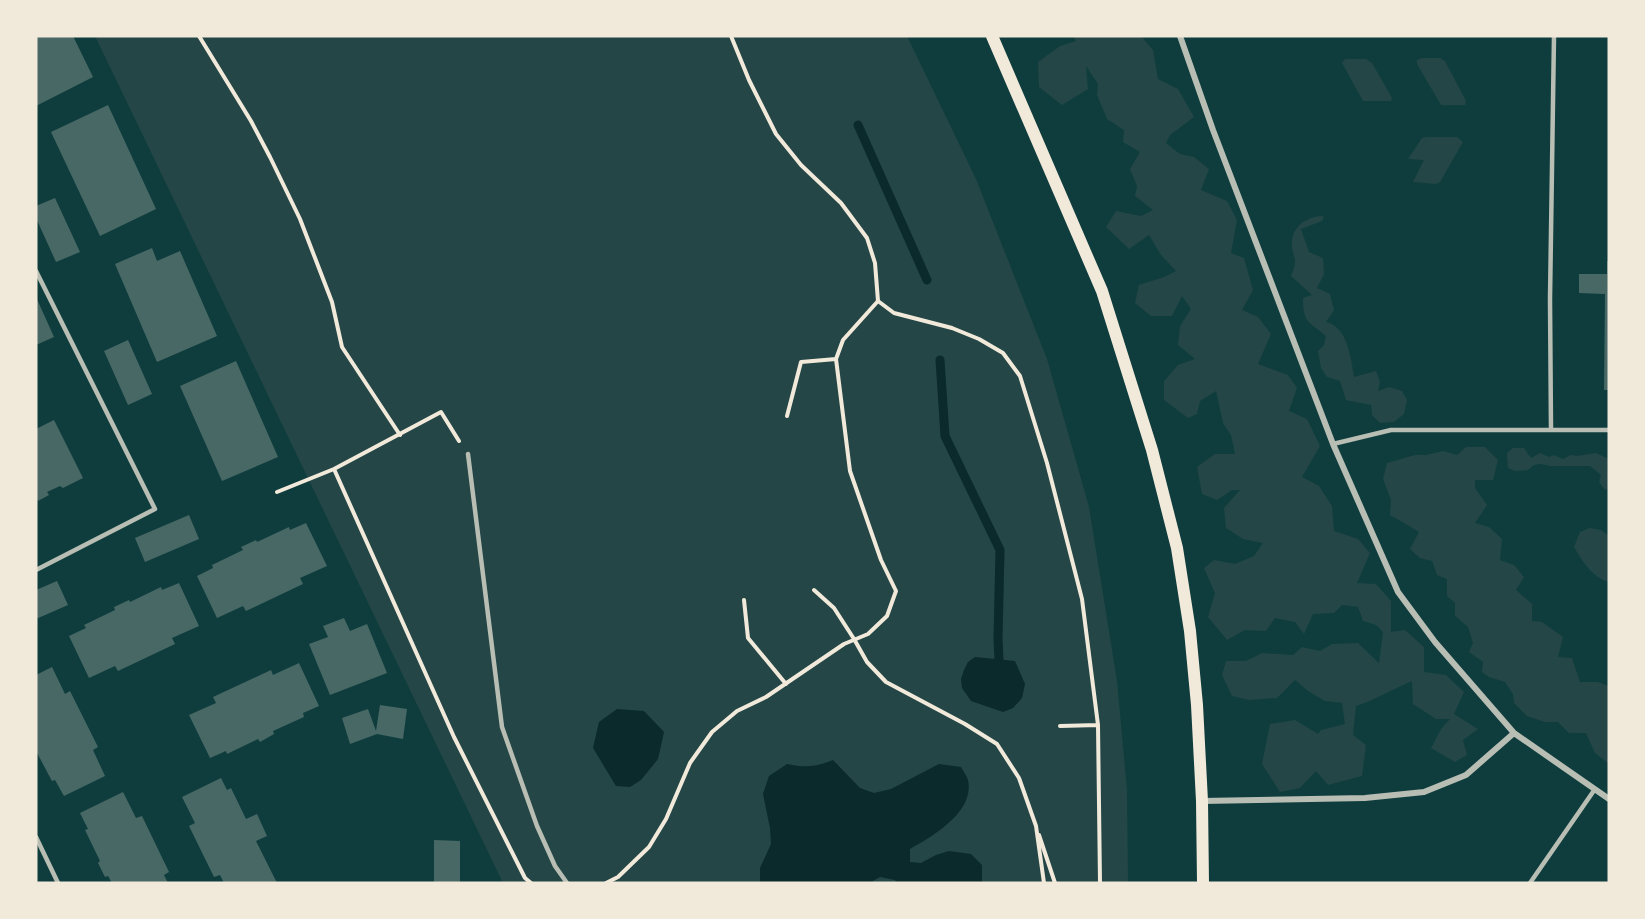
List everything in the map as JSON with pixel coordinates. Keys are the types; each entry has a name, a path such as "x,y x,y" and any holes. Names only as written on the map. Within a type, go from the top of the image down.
{"main road":[{"path":"992,36 1102,291 1152,450 1177,548 1190,631 1197,705 1203,883"}],"street":[{"path":"1180,36 1213,130 1333,444 1398,592 1435,642 1514,733 1609,799"},
{"path":"1202,801 1365,798 1424,792 1466,775 1514,733"}],"lane":[{"path":"1551,430 1550,299 1554,36"},
{"path":"36,270 155,509 36,570"},
{"path":"1333,444 1391,430 1609,430"},
{"path":"468,454 502,727 537,826 555,866 567,883"},
{"path":"1530,883 1595,789"},
{"path":"36,837 58,883"}],"path":[{"path":"199,36 251,121 300,219 332,302 342,347 400,435"},
{"path":"606,883 618,877 649,847 666,819 690,763 712,732 737,711 766,697 844,644 868,634 887,616 896,591 880,560 850,471 836,359 843,340 878,301 875,263 867,238 841,203 801,165 776,134 748,80 731,36"},
{"path":"878,301 894,313 952,328 979,339 1003,354 1020,376 1047,463 1082,599 1098,725 1100,883"},
{"path":"788,416 801,362 836,359"},
{"path":"277,492 334,469 441,412 468,454"},
{"path":"334,469 454,737 525,878 531,883"},
{"path":"814,590 834,608 867,662 886,682 965,724 997,744 1019,778 1055,883"},
{"path":"744,600 748,638 786,684"},
{"path":"1060,726 1098,725"},
{"path":"1036,826 1044,883"}],"shaded area":[{"path":"95,36 907,36 976,179 1047,359 1089,507 1117,681 1127,790 1128,883 503,883"},
{"path":"1073,36 1141,36 1153,50 1158,79 1178,89 1194,117 1170,135 1166,143 1180,154 1194,157 1209,169 1201,190 1227,201 1237,220 1231,253 1244,258 1253,290 1242,310 1258,317 1271,334 1258,364 1288,375 1297,388 1289,411 1307,419 1320,446 1302,477 1319,486 1332,506 1334,531 1358,539 1370,553 1357,583 1376,584 1391,601 1391,632 1405,630 1424,647 1424,672 1446,675 1464,692 1454,714 1478,729 1463,740 1467,755 1455,762 1431,748 1441,729 1450,719 1436,719 1413,704 1412,681 1356,706 1353,735 1366,745 1362,776 1328,785 1316,771 1300,788 1280,792 1262,764 1270,724 1295,720 1318,734 1321,730 1345,724 1342,703 1325,701 1295,680 1277,698 1249,700 1232,696 1222,675 1226,661 1246,661 1262,653 1293,655 1302,647 1320,651 1332,644 1358,643 1379,663 1383,632 1376,625 1363,621 1358,607 1342,605 1334,613 1313,614 1304,634 1295,622 1275,618 1266,631 1245,630 1227,640 1208,617 1215,593 1204,568 1214,560 1235,564 1254,556 1263,543 1243,539 1226,528 1224,508 1240,490 1232,490 1217,500 1202,494 1197,467 1215,454 1235,454 1231,435 1223,423 1216,391 1200,401 1197,414 1188,418 1164,400 1164,381 1178,365 1195,359 1178,345 1180,326 1191,309 1182,296 1172,316 1151,316 1135,303 1139,285 1176,271 1161,255 1149,235 1129,249 1106,227 1116,211 1141,216 1153,210 1135,196 1137,186 1130,169 1140,152 1123,142 1124,130 1107,119 1097,95 1098,84 1086,66 1088,89 1062,105 1039,87 1038,62 1060,46 1076,41"},
{"path":"1440,58 1445,61 1466,101 1465,105 1441,105 1417,64 1417,60"},
{"path":"1345,59 1366,59 1372,63 1392,98 1391,101 1363,101 1342,63"},
{"path":"1457,137 1463,142 1440,182 1436,184 1413,182 1424,160 1408,159 1422,138"},
{"path":"1324,217 1322,221 1301,229 1309,252 1323,258 1324,274 1317,288 1330,294 1334,310 1326,322 1339,330 1344,337 1350,353 1354,377 1376,371 1380,382 1378,391 1389,387 1402,391 1407,400 1404,414 1394,422 1380,423 1372,415 1371,405 1346,400 1340,381 1327,377 1321,368 1318,351 1324,345 1326,336 1308,321 1304,313 1303,298 1312,295 1291,276 1295,263 1292,247 1293,234 1305,221"},
{"path":"1466,447 1485,447 1498,460 1493,480 1475,480 1475,488 1487,505 1475,523 1489,527 1502,539 1500,560 1514,565 1524,577 1516,590 1532,604 1532,621 1542,622 1563,637 1558,657 1572,658 1580,682 1598,682 1609,686 1609,764 1595,753 1586,733 1569,733 1558,722 1545,722 1527,716 1514,703 1513,694 1505,682 1482,672 1483,662 1469,652 1473,643 1468,627 1455,616 1455,603 1447,596 1447,579 1437,575 1432,561 1420,558 1410,549 1419,532 1390,515 1391,500 1383,479 1387,463 1415,455 1443,451 1457,455"},
{"path":"1513,448 1524,448 1531,458 1540,453 1563,459 1571,455 1596,453 1609,459 1609,488 1605,490 1599,482 1601,475 1590,466 1541,464 1534,465 1528,470 1515,471 1508,468 1507,453"},
{"path":"1590,528 1601,530 1609,536 1609,582 1593,573 1574,547 1580,532"},
{"path":"975,657 1015,661 1025,684 1022,698 1013,708 1003,712 971,701 962,688 961,679 968,662"},
{"path":"617,709 644,711 664,732 658,759 641,780 630,787 616,786 593,748 599,722"},
{"path":"833,760 860,788 874,793 891,789 939,764 961,767 968,780 965,802 950,822 910,849 910,862 921,863 949,851 971,854 982,865 982,883 897,883 895,880 880,877 869,883 760,883 760,868 771,844 763,794 769,776 787,764 810,766"}],"building":[{"path":"36,36 73,36 93,77 36,106"},
{"path":"108,105 156,209 100,236 51,132"},
{"path":"55,198 80,252 56,262 36,218 36,206"},
{"path":"152,248 157,261 180,251 217,336 157,362 115,264"},
{"path":"1607,261 1609,261 1609,390 1604,390 1605,294 1579,293 1579,274 1607,274"},
{"path":"36,297 54,337 36,345"},
{"path":"128,340 152,394 128,405 104,351"},
{"path":"236,361 278,457 222,481 180,386"},
{"path":"54,420 83,478 63,488 60,486 47,492 49,495 38,501 36,496 36,429"},
{"path":"189,515 199,539 145,562 135,538"},
{"path":"306,523 327,566 300,578 303,584 246,611 243,606 217,618 197,576 213,568 212,565 243,550 241,547 289,527 290,530"},
{"path":"57,581 68,605 36,619 36,590"},
{"path":"179,583 199,626 172,638 175,644 118,671 115,666 89,678 69,636 86,628 84,625 115,610 114,607 161,587 162,590"},
{"path":"344,618 350,631 367,624 387,673 330,695 309,644 328,637 323,626"},
{"path":"299,663 319,706 303,713 304,717 273,731 274,734 260,742 258,739 227,754 226,751 210,758 189,715 216,703 213,697 271,670 273,675"},
{"path":"52,667 65,694 70,691 98,747 93,750 105,776 64,796 55,780 52,781 36,751 36,675"},
{"path":"380,705 407,709 403,739 377,734 350,744 342,718 368,709 376,731"},
{"path":"221,778 227,790 231,788 246,819 257,814 267,836 256,841 277,883 224,883 220,875 214,877 189,826 195,823 182,797"},
{"path":"123,792 136,818 142,816 169,872 164,875 168,883 112,883 108,876 105,877 98,863 100,861 85,830 88,829 80,813"},
{"path":"434,840 460,841 460,883 434,883"}],"waterway":[{"path":"858,125 927,280"},
{"path":"940,360 945,436 1000,550 999,660 996,671"}]}
